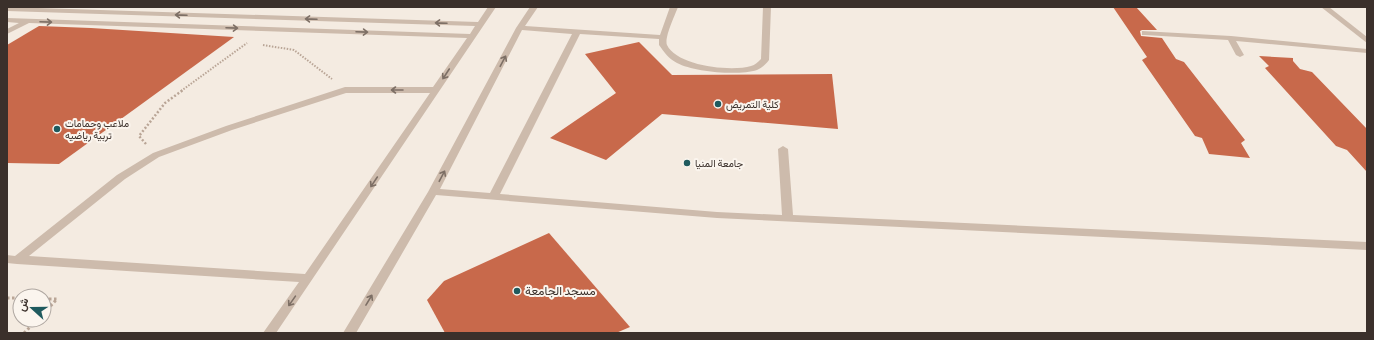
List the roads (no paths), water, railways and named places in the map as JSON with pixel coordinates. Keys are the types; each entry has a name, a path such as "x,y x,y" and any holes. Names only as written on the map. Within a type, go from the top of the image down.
{"lane":[{"path":"269,333 492,7"},
{"path":"349,333 433,192 520,28 534,7"},
{"path":"674,7 663,37 663,45 674,58 683,63 711,68 749,69 759,66 765,60 767,7"},
{"path":"1325,7 1367,41"},
{"path":"7,9 480,24"},
{"path":"73,22 90,12"},
{"path":"265,29 278,18"},
{"path":"7,20 472,36"},
{"path":"7,32 27,21"},
{"path":"520,28 576,32 603,32 663,37"},
{"path":"493,197 576,32"},
{"path":"1145,33 1231,38 1367,51"},
{"path":"1231,38 1240,55"},
{"path":"12,259 121,177 156,155 229,128 345,90 436,90"},
{"path":"783,149 788,219"},
{"path":"433,192 717,215 1367,246"},
{"path":"12,259 308,278"}],"place":[{"name":"كلية التمريض","path":"718,104"},
{"name":"ملاعب وحمامات تربية رياضيه","path":"57,129"},
{"name":"جامعة المنيا","path":"687,163"},
{"name":"مسجد الجامعة","path":"517,291"}]}
